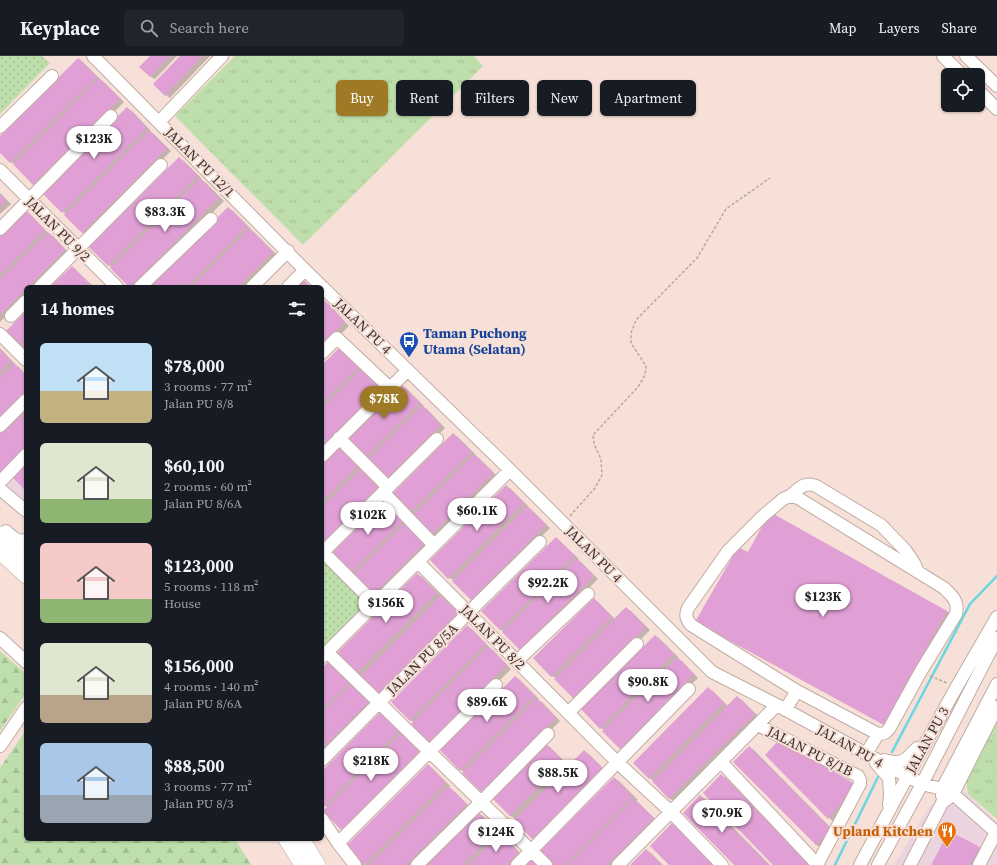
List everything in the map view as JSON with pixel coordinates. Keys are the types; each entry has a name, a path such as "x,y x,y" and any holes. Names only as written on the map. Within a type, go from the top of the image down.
{"main road":[{"path":"0,534 24,557"},
{"path":"0,552 24,574"},
{"path":"287,841 302,865"},
{"path":"303,841 318,865"}],"street":[{"name":"JALAN PU 12/1","path":"93,56 288,251 305,270"},
{"path":"159,122 222,56"},
{"path":"943,56 955,68"},
{"path":"966,56 997,86"},
{"path":"0,127 52,76"},
{"path":"985,97 997,108"},
{"path":"0,229 111,116"},
{"path":"42,285 161,165"},
{"name":"JALAN PU 9/2","path":"0,170 115,285"},
{"path":"142,285 211,219"},
{"path":"254,285 288,251"},
{"path":"290,285 305,270"},
{"name":"JALAN PU 4","path":"305,270 320,285"},
{"name":"JALAN PU 4","path":"324,288 510,470 712,672 922,784 947,792"},
{"path":"11,316 24,303"},
{"path":"0,334 24,358"},
{"path":"324,352 337,338 390,388"},
{"path":"324,454 408,370"},
{"path":"0,426 24,402"},
{"path":"339,438 434,545"},
{"path":"324,550 437,438"},
{"path":"0,482 24,457"},
{"path":"510,470 325,654 380,702 546,865"},
{"path":"790,496 798,498 918,572 944,588 953,597 957,604 956,614 921,671 889,729 883,734 878,734 797,691 691,625 686,618 686,612 728,551 763,516 783,499 790,496 804,485 808,484 816,486 881,525 906,551 918,572"},
{"path":"0,489 24,509"},
{"path":"0,527 15,540 21,542 24,541"},
{"name":"JALAN PU 8/5A","path":"324,758 540,542"},
{"path":"324,554 375,604"},
{"name":"JALAN PU 8/2","path":"418,562 618,763 671,812 722,865"},
{"path":"517,661 588,594"},
{"name":"JALAN PU 3","path":"860,865 927,739 997,617"},
{"path":"0,638 24,660"},
{"name":"JALAN PU 3","path":"878,865 922,784 997,638"},
{"path":"568,713 637,644"},
{"path":"910,865 942,803 997,684"},
{"path":"338,844 496,685"},
{"path":"517,865 689,689"},
{"path":"618,865 758,725 781,708 797,691"},
{"path":"947,792 997,707"},
{"path":"0,746 24,711"},
{"name":"JALAN PU 8/1B","path":"758,725 858,776 860,780 860,784 817,865"},
{"path":"417,865 482,802 548,734"},
{"path":"868,756 878,734"},
{"path":"868,756 894,763 901,762 909,757 927,739"},
{"path":"868,756 889,778 889,811"},
{"path":"721,762 817,865"},
{"path":"947,792 996,833 978,865"},
{"path":"324,822 354,865"}],"path":[{"path":"564,524 595,488 602,475 601,459 594,444 593,435 638,387 645,375 646,366 631,343 631,333 636,320 697,258 726,209 770,178"},
{"path":"930,675 938,680"}],"shaded area":[{"path":"24,460 24,503 0,484"},
{"path":"961,788 997,822 997,865 894,865 929,807"}],"green space":[{"path":"0,56 42,56 50,63 0,114"},
{"path":"235,56 474,56 483,66 469,80 461,80 461,88 453,96 453,80 396,80 396,116 433,116 303,245 175,116"},
{"path":"324,559 367,603 324,646"},
{"path":"0,651 24,672 24,696 0,731"},
{"path":"997,722 997,819 968,794 966,779"},
{"path":"24,733 24,841 236,841 251,865 0,865 0,768"}],"building":[{"path":"150,56 170,56 150,77 139,67"},
{"path":"180,56 202,56 165,96 153,84"},
{"path":"78,58 97,77 10,163 0,153 0,136"},
{"path":"99,78 120,99 33,185 13,164"},
{"path":"127,107 147,128 62,213 41,192"},
{"path":"149,130 167,148 82,233 64,215"},
{"path":"179,157 198,176 108,266 89,247"},
{"path":"200,178 219,198 132,285 127,285 110,268"},
{"path":"0,194 6,201 0,207"},
{"path":"228,207 247,226 189,285 150,285"},
{"path":"26,210 45,230 0,275 0,236"},
{"path":"249,228 273,252 240,285 193,285"},
{"path":"48,232 65,250 30,285 24,285 24,291 0,315 0,279"},
{"path":"72,266 90,284 89,285 52,285"},
{"path":"304,280 309,285 299,285"},
{"path":"325,301 345,322 324,343"},
{"path":"24,313 24,349 6,331"},
{"path":"341,346 361,365 324,402 324,363"},
{"path":"0,349 11,361 0,372"},
{"path":"14,363 24,374 24,394 0,418 0,377"},
{"path":"363,367 382,387 324,444 324,406"},
{"path":"401,384 420,403 366,457 347,438"},
{"path":"422,405 441,425 388,478 368,459"},
{"path":"24,409 24,450 0,474 0,433"},
{"path":"453,433 472,452 409,514 390,496"},
{"path":"338,446 358,466 324,500 324,461"},
{"path":"474,454 494,473 430,536 411,517"},
{"path":"24,461 24,489 10,475"},
{"path":"360,469 380,490 324,546 324,505"},
{"path":"506,485 524,503 448,579 430,560"},
{"path":"386,499 405,519 350,574 331,554"},
{"path":"527,506 546,525 471,600 452,581"},
{"path":"770,512 947,611 884,725 695,622 738,547 748,552"},
{"path":"407,521 427,541 372,596 352,576"},
{"path":"556,537 575,556 500,630 481,611"},
{"path":"576,558 594,576 520,650 502,632"},
{"path":"417,573 437,593 356,674 336,654"},
{"path":"441,595 459,614 378,696 359,677"},
{"path":"594,598 612,617 551,677 533,658"},
{"path":"626,607 646,627 574,699 554,679"},
{"path":"467,625 486,644 410,721 391,702"},
{"path":"655,635 674,654 600,729 581,709"},
{"path":"488,646 507,665 429,743 411,724"},
{"path":"677,657 694,674 620,749 602,731"},
{"path":"330,660 351,681 324,708 324,666"},
{"path":"515,676 535,696 460,771 440,750"},
{"path":"353,682 371,700 324,747 324,711"},
{"path":"708,687 724,703 649,779 633,763"},
{"path":"737,696 755,714 669,799 652,781"},
{"path":"537,698 556,718 481,792 462,773"},
{"path":"380,712 399,731 324,807 324,769"},
{"path":"401,733 419,752 341,830 324,812 324,810"},
{"path":"779,740 855,784 842,804 828,819 765,755"},
{"path":"545,743 564,762 510,816 491,797"},
{"path":"749,746 832,830 816,845 733,762"},
{"path":"584,750 603,769 532,839 514,820"},
{"path":"428,764 446,783 364,865 362,865 345,847"},
{"path":"721,774 811,865 773,865 703,793"},
{"path":"614,777 633,797 565,865 552,865 539,852"},
{"path":"448,786 467,804 406,865 369,865"},
{"path":"700,795 769,865 734,865 683,813"},
{"path":"634,799 654,818 607,865 568,865"},
{"path":"478,812 497,831 463,865 425,865"},
{"path":"672,823 714,865 669,865 650,846"},
{"path":"949,831 980,847 970,865 931,865"},
{"path":"500,833 519,853 507,865 468,865"},
{"path":"646,849 662,865 630,865"},
{"path":"534,857 542,865 526,865"}],"waterway":[{"path":"892,752 970,604 997,576"},
{"path":"835,865 878,777"}],"place":[{"name":"Taman Puchong Utama (Selatan)","path":"409,358"},
{"name":"Upland Kitchen","path":"947,848"}]}
